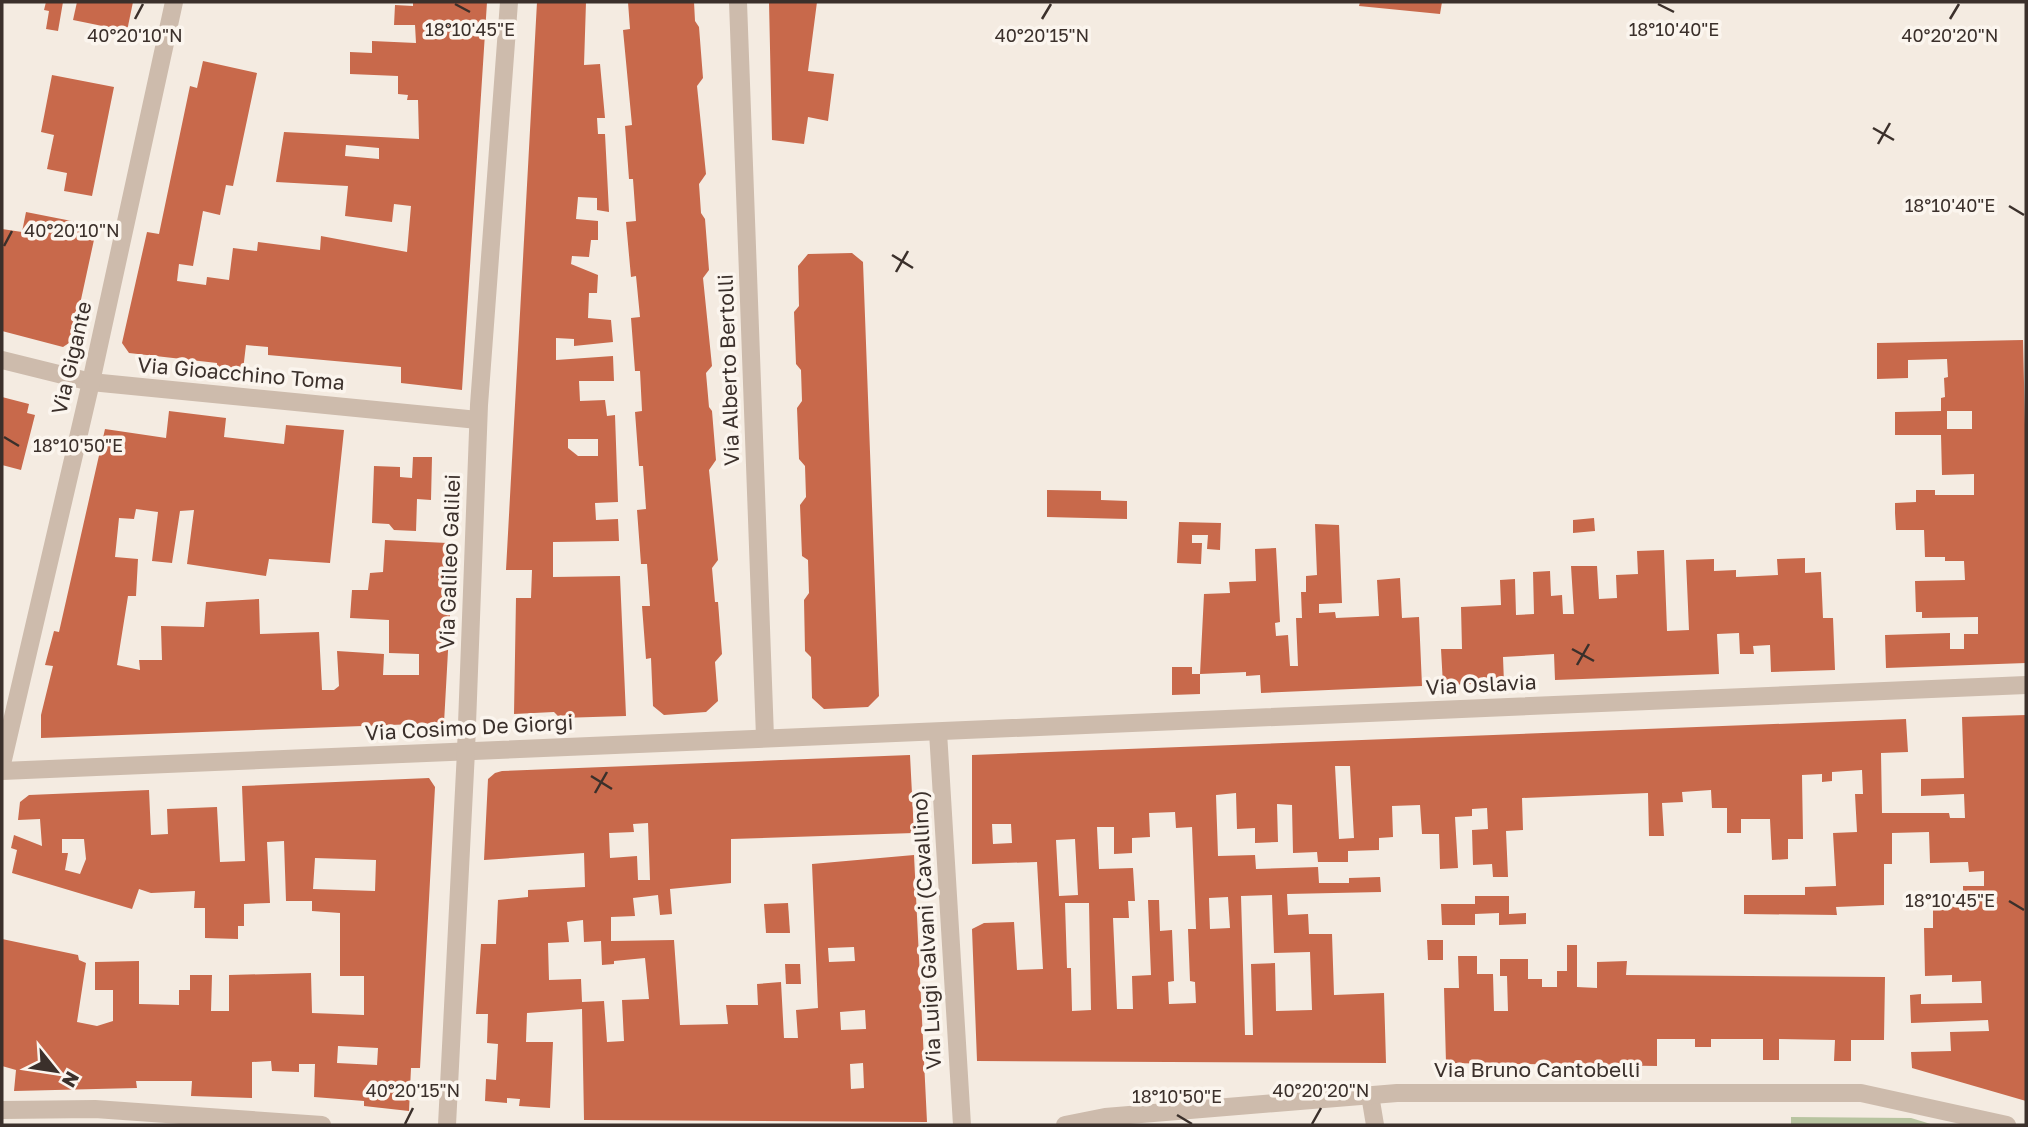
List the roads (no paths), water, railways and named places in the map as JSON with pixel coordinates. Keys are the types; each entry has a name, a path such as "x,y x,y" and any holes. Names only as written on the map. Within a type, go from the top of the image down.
{"street":[{"name":"Via Gigante","path":"2,764 174,2"},
{"name":"Via Galileo Galilei","path":"447,1125 466,751 478,420 509,2"},
{"name":"Via Alberto Bertolli","path":"738,2 765,737"},
{"name":"Via Gioacchino Toma","path":"2,360 90,382 478,420"},
{"name":"Via Oslavia","path":"938,732 2026,684"},
{"name":"Via Cosimo De Giorgi","path":"2,771 765,737 938,732"},
{"name":"Via Luigi Galvani (Cavallino)","path":"938,732 961,1125"},
{"name":"Via Bruno Cantobelli","path":"1065,1125 1105,1117 1397,1093 1861,1093 2007,1125"},
{"path":"1370,1095 1375,1125"},
{"path":"2,1110 95,1109 228,1121 322,1125"}]}
